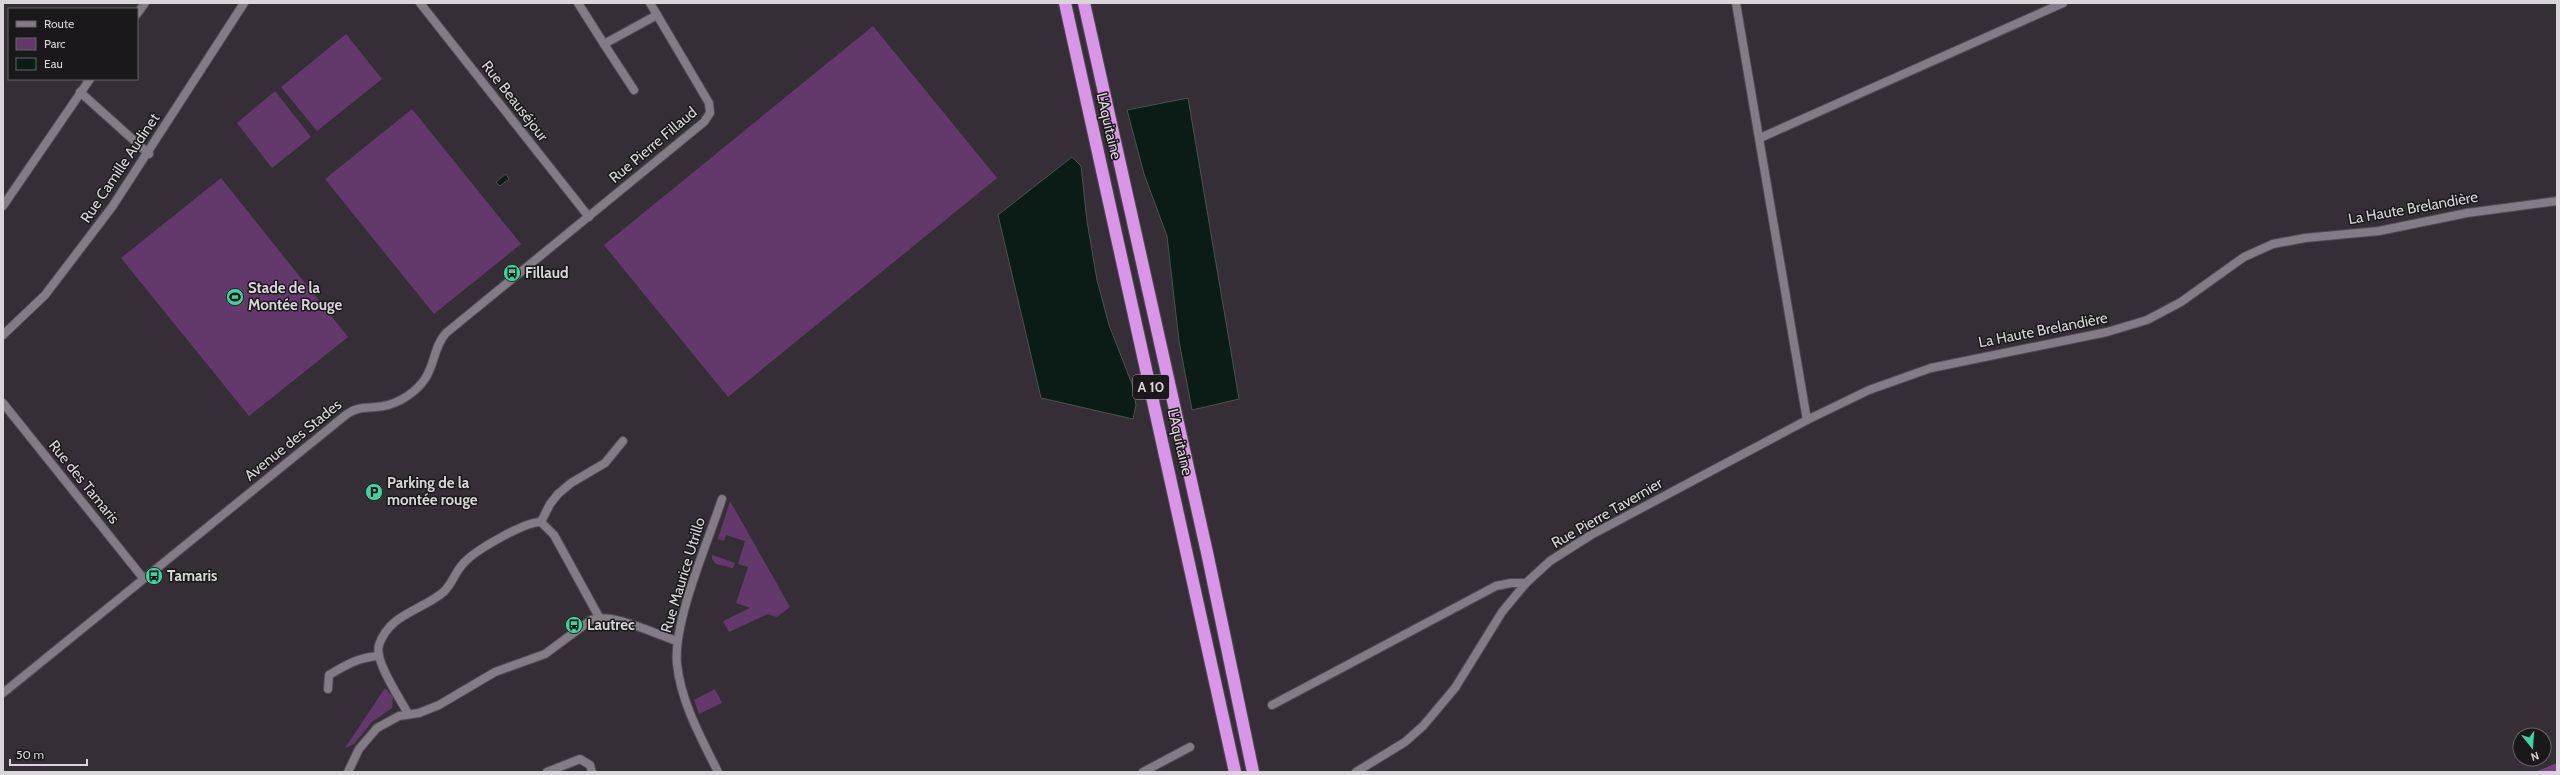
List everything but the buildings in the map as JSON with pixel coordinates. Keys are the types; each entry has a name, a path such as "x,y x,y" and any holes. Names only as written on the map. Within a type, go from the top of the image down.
{"highway":[{"name":"L'Aquitaine","path":"1065,3 1235,772"},
{"name":"L'Aquitaine","path":"1084,3 1208,557 1253,772"}],"street":[{"path":"138,13 145,3"},
{"name":"Rue Camille Audinet","path":"3,336 45,295 70,264 149,154 244,3"},
{"name":"Rue Beauséjour","path":"420,3 589,217"},
{"path":"578,3 634,90"},
{"name":"Rue Pierre Fillaud","path":"589,217 704,122 710,113 709,103 650,3"},
{"path":"1736,3 1807,420"},
{"path":"1760,138 2064,3"},
{"path":"604,44 657,15"},
{"path":"3,206 89,80"},
{"path":"80,92 149,154"},
{"name":"La Haute Brelandière","path":"1807,420 1889,382 1931,368 2107,332 2147,320 2181,302 2244,257 2273,244 2305,238 2379,231 2467,212 2557,201"},
{"name":"Avenue des Stades","path":"3,693 347,414 364,407 390,404 412,392 423,383 430,370 437,345 446,333 589,217"},
{"name":"Rue des Tamaris","path":"3,403 143,578"},
{"name":"Rue Pierre Tavernier","path":"1356,772 1399,746 1423,726 1455,688 1489,630 1526,583 1550,561 1591,535 1807,420"},
{"path":"541,522 550,504 558,494 571,483 605,463 623,441"},
{"name":"Rue Maurice Utrillo","path":"718,772 696,726 681,684 677,663 677,642 681,619 722,500"},
{"path":"541,522 554,535 599,617"},
{"path":"408,714 379,656 380,644 391,626 404,615 443,593 461,566 472,555 526,525 541,522"},
{"path":"1272,704 1496,586 1511,583 1526,583"},
{"path":"348,772 352,760 367,737 389,720 439,705 495,672 545,654 583,625 599,617 611,619 677,642"},
{"path":"328,689 329,675 354,660 365,657 379,656"},
{"path":"1143,772 1190,747"},
{"path":"547,772 580,759 590,765 592,772"}],"green space":[{"path":"873,26 997,178 728,397 604,245"},
{"path":"346,34 382,79 317,131 281,87"},
{"path":"275,91 311,137 272,168 237,123"},
{"path":"412,109 521,244 434,314 325,179"},
{"name":"Stade de la Montée Rouge","path":"221,178 348,337 249,416 121,258"},
{"path":"730,501 790,607 777,617 768,614 729,632 723,621 750,608 736,603 748,567 738,564 745,541 726,535 724,541 718,539"},
{"path":"712,555 735,563 733,568 716,564 712,559"},
{"path":"385,688 393,697 392,708 372,722 354,744 345,748"},
{"path":"715,689 722,703 699,714 694,700"}],"shaded area":[{"path":"2557,763 2557,772 2535,772 2547,767 2552,767 2552,765"}],"water":[{"path":"1188,98 1239,399 1192,410 1179,341 1167,236 1144,174 1127,110"},
{"path":"1072,157 1081,166 1087,221 1097,280 1109,325 1132,384 1136,405 1133,419 1041,398 998,215"},
{"path":"506,174 509,179 500,186 496,182"}],"place":[{"name":"Fillaud","path":"512,273"},
{"name":"Stade de la Montée Rouge","path":"235,297"},
{"name":"Parking de la montée rouge","path":"374,492"},
{"name":"Tamaris","path":"154,576"},
{"name":"Lautrec","path":"574,625"}]}
